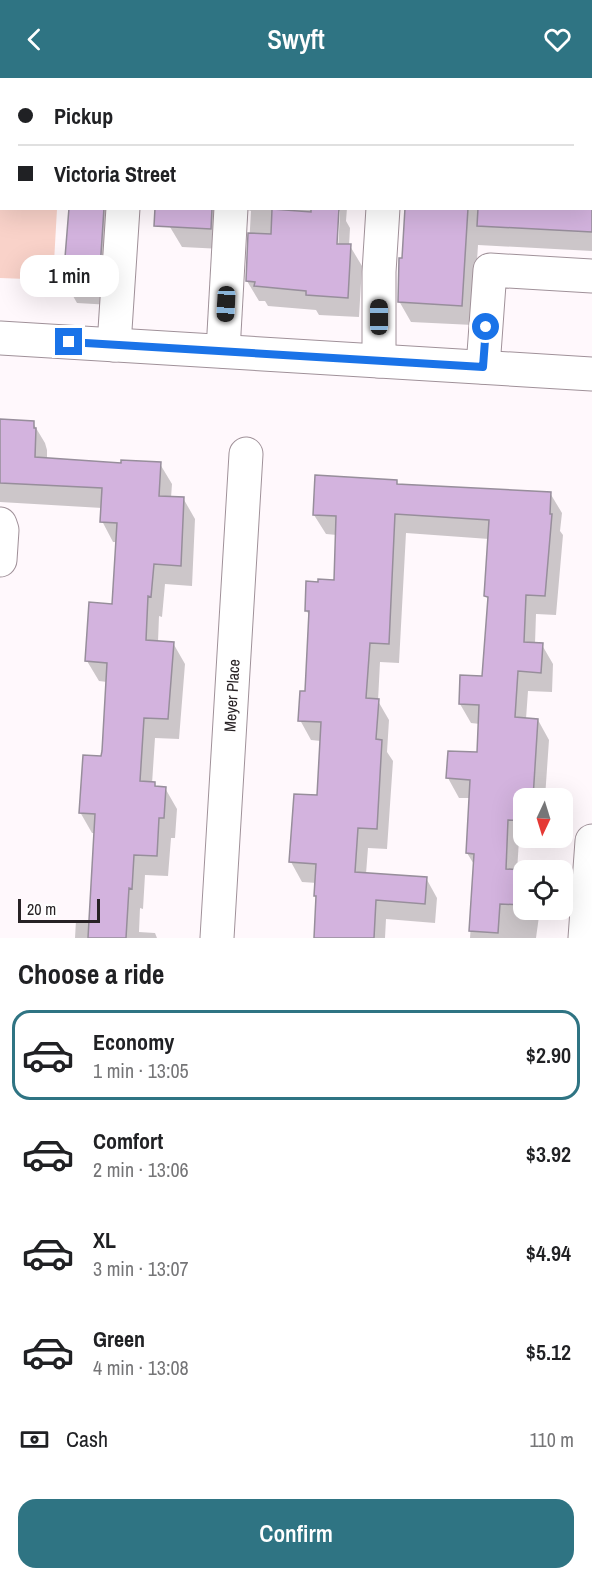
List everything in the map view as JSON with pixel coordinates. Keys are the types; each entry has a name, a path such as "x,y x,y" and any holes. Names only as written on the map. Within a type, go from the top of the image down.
{"street":[{"path":"114,345 123,210"},
{"path":"223,351 231,210"},
{"path":"379,361 379,272 383,210"},
{"path":"483,367 490,270 592,276"},
{"path":"0,338 592,374"},
{"name":"Meyer Place","path":"217,938 246,454"},
{"path":"0,524 2,530 0,560"},
{"path":"585,938 592,841"}],"shaded area":[{"path":"0,210 57,210 53,280 0,278"}],"building":[{"path":"69,210 104,210 99,284 63,282"},
{"path":"155,210 212,210 211,229 154,226"},
{"path":"272,210 311,212 311,210 339,210 337,244 351,244 348,298 306,295 306,291 254,286 255,282 246,281 248,233 271,234"},
{"path":"405,210 468,210 462,306 398,302 399,258 402,258"},
{"path":"478,210 592,210 592,232 477,226"},
{"path":"0,419 34,421 34,428 36,428 35,457 121,463 121,460 161,462 159,496 184,497 181,566 154,564 151,597 148,596 146,640 174,642 168,719 144,718 140,781 155,782 155,786 166,787 164,818 159,818 157,856 134,855 132,889 129,888 126,938 88,938 95,814 79,813 83,755 101,756 102,751 107,663 85,661 89,602 112,604 117,523 100,522 102,488 0,483"},
{"path":"315,475 397,480 397,484 551,492 550,514 552,514 545,596 526,595 524,642 543,643 541,673 518,671 515,717 538,719 534,788 513,788 513,820 508,820 506,869 513,869 513,905 500,904 498,933 469,931 474,854 466,853 470,780 446,778 448,751 477,752 479,705 459,704 460,675 482,676 488,597 484,596 489,520 395,514 389,644 370,643 366,698 379,699 376,739 382,740 377,829 358,828 355,872 427,877 425,904 376,900 374,938 314,938 316,864 289,862 294,794 317,795 321,722 298,721 300,691 305,691 309,611 305,611 306,581 334,580 336,516 313,515"}],"route":[{"path":"69,342 483,367 486,327"}]}
